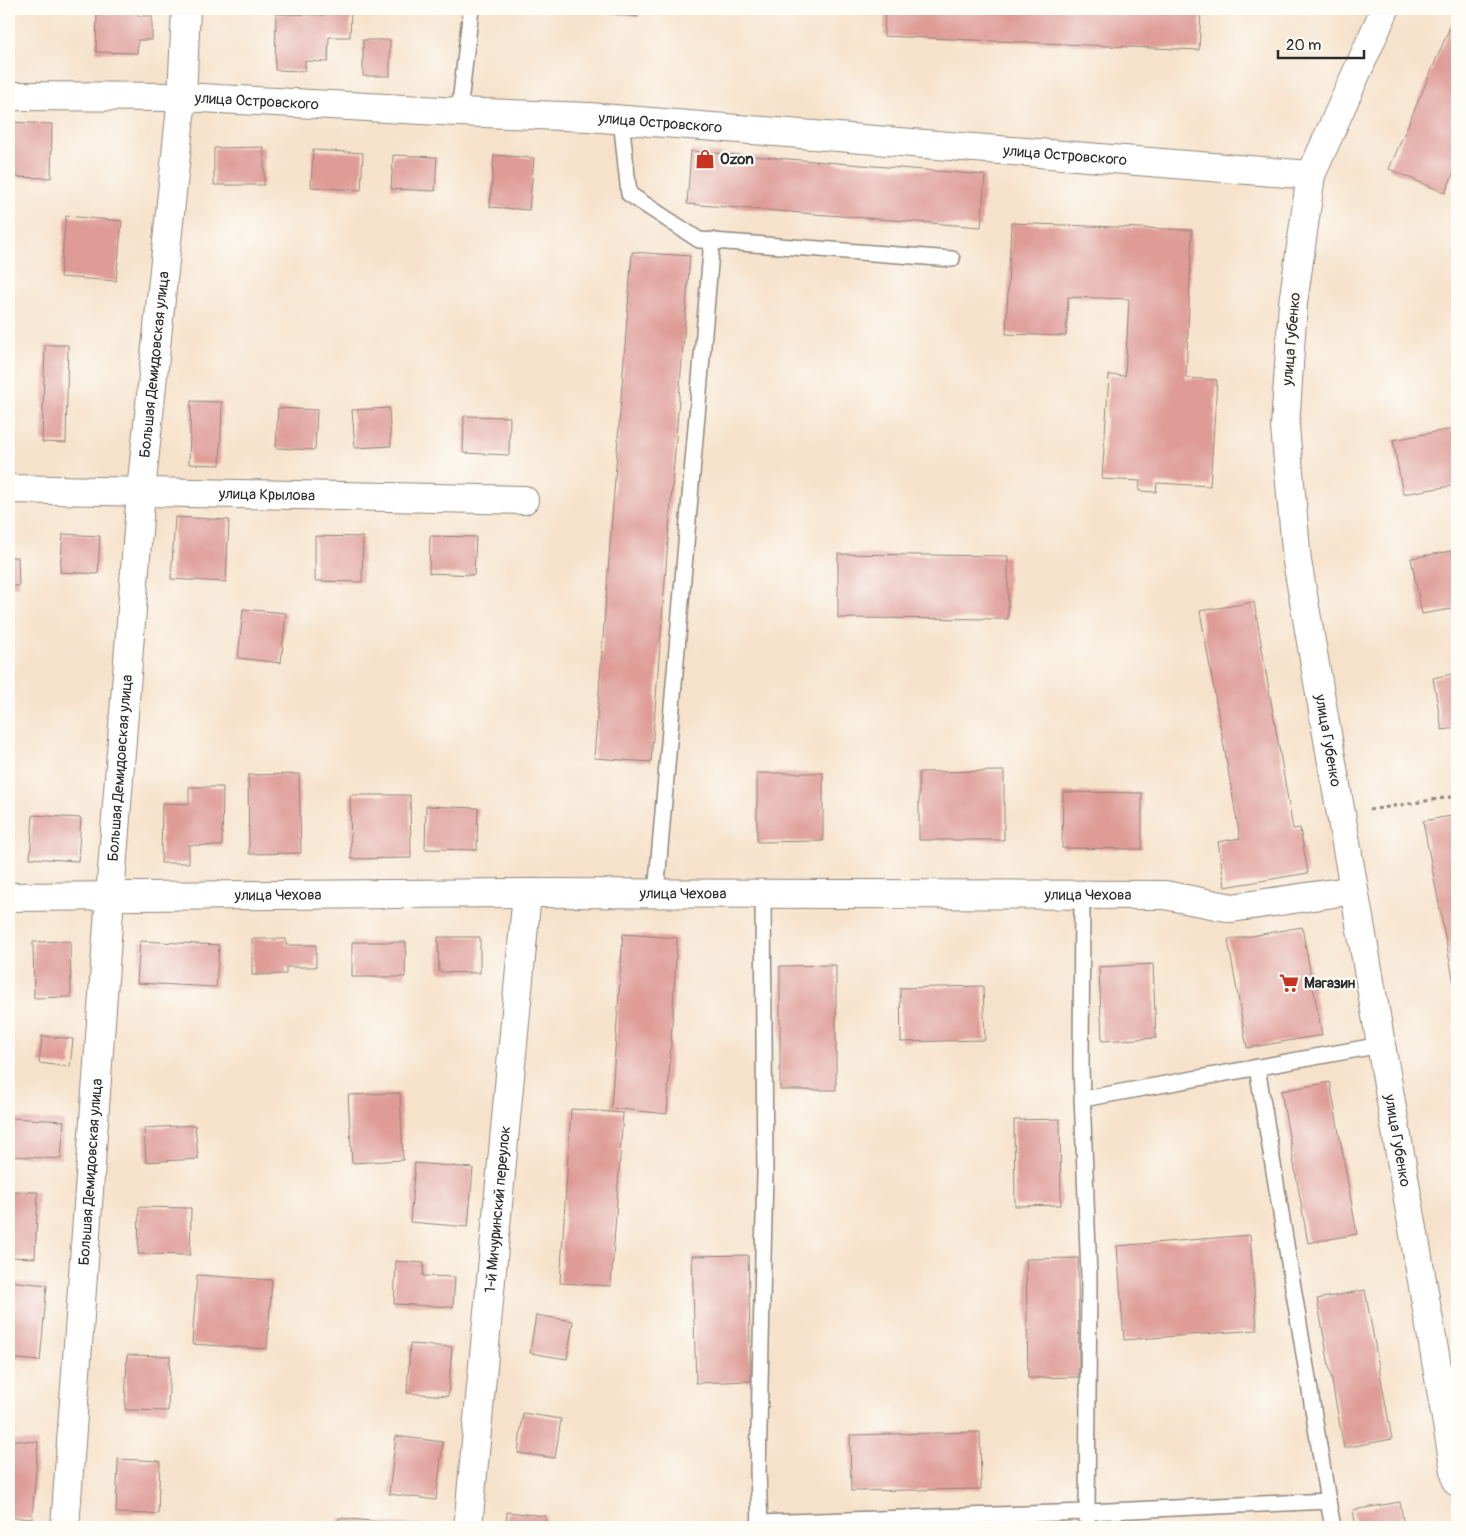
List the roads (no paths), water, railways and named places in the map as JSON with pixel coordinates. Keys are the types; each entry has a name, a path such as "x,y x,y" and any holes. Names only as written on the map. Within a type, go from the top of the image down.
{"street":[{"name":"Большая Демидовская улица","path":"65,1527 141,491 182,97 186,9"},
{"name":"улица Губенко","path":"1385,9 1312,175 1294,303 1284,427 1297,561 1457,1482"},
{"name":"улица Островского","path":"9,96 182,97 459,112 589,116 1312,175"},
{"name":"улица Крылова","path":"9,489 524,500"},
{"name":"улица Чехова","path":"9,897 527,893 1082,894 1165,895 1232,908 1354,890"},
{"name":"1-й Мичуринский переулок","path":"468,1527 527,893"}],"lane":[{"path":"459,112 471,9"},
{"path":"621,119 629,194 699,240 952,259"},
{"path":"656,894 712,240"},
{"path":"763,894 765,1173 758,1471 760,1525 1087,1520 1328,1500"},
{"path":"1082,894 1083,1099 1089,1277 1087,1520"},
{"path":"1083,1099 1381,1045"},
{"path":"1257,1067 1333,1527"}],"place":[{"name":"Ozon","path":"705,159"},
{"name":"Магазин","path":"1289,983"}]}
